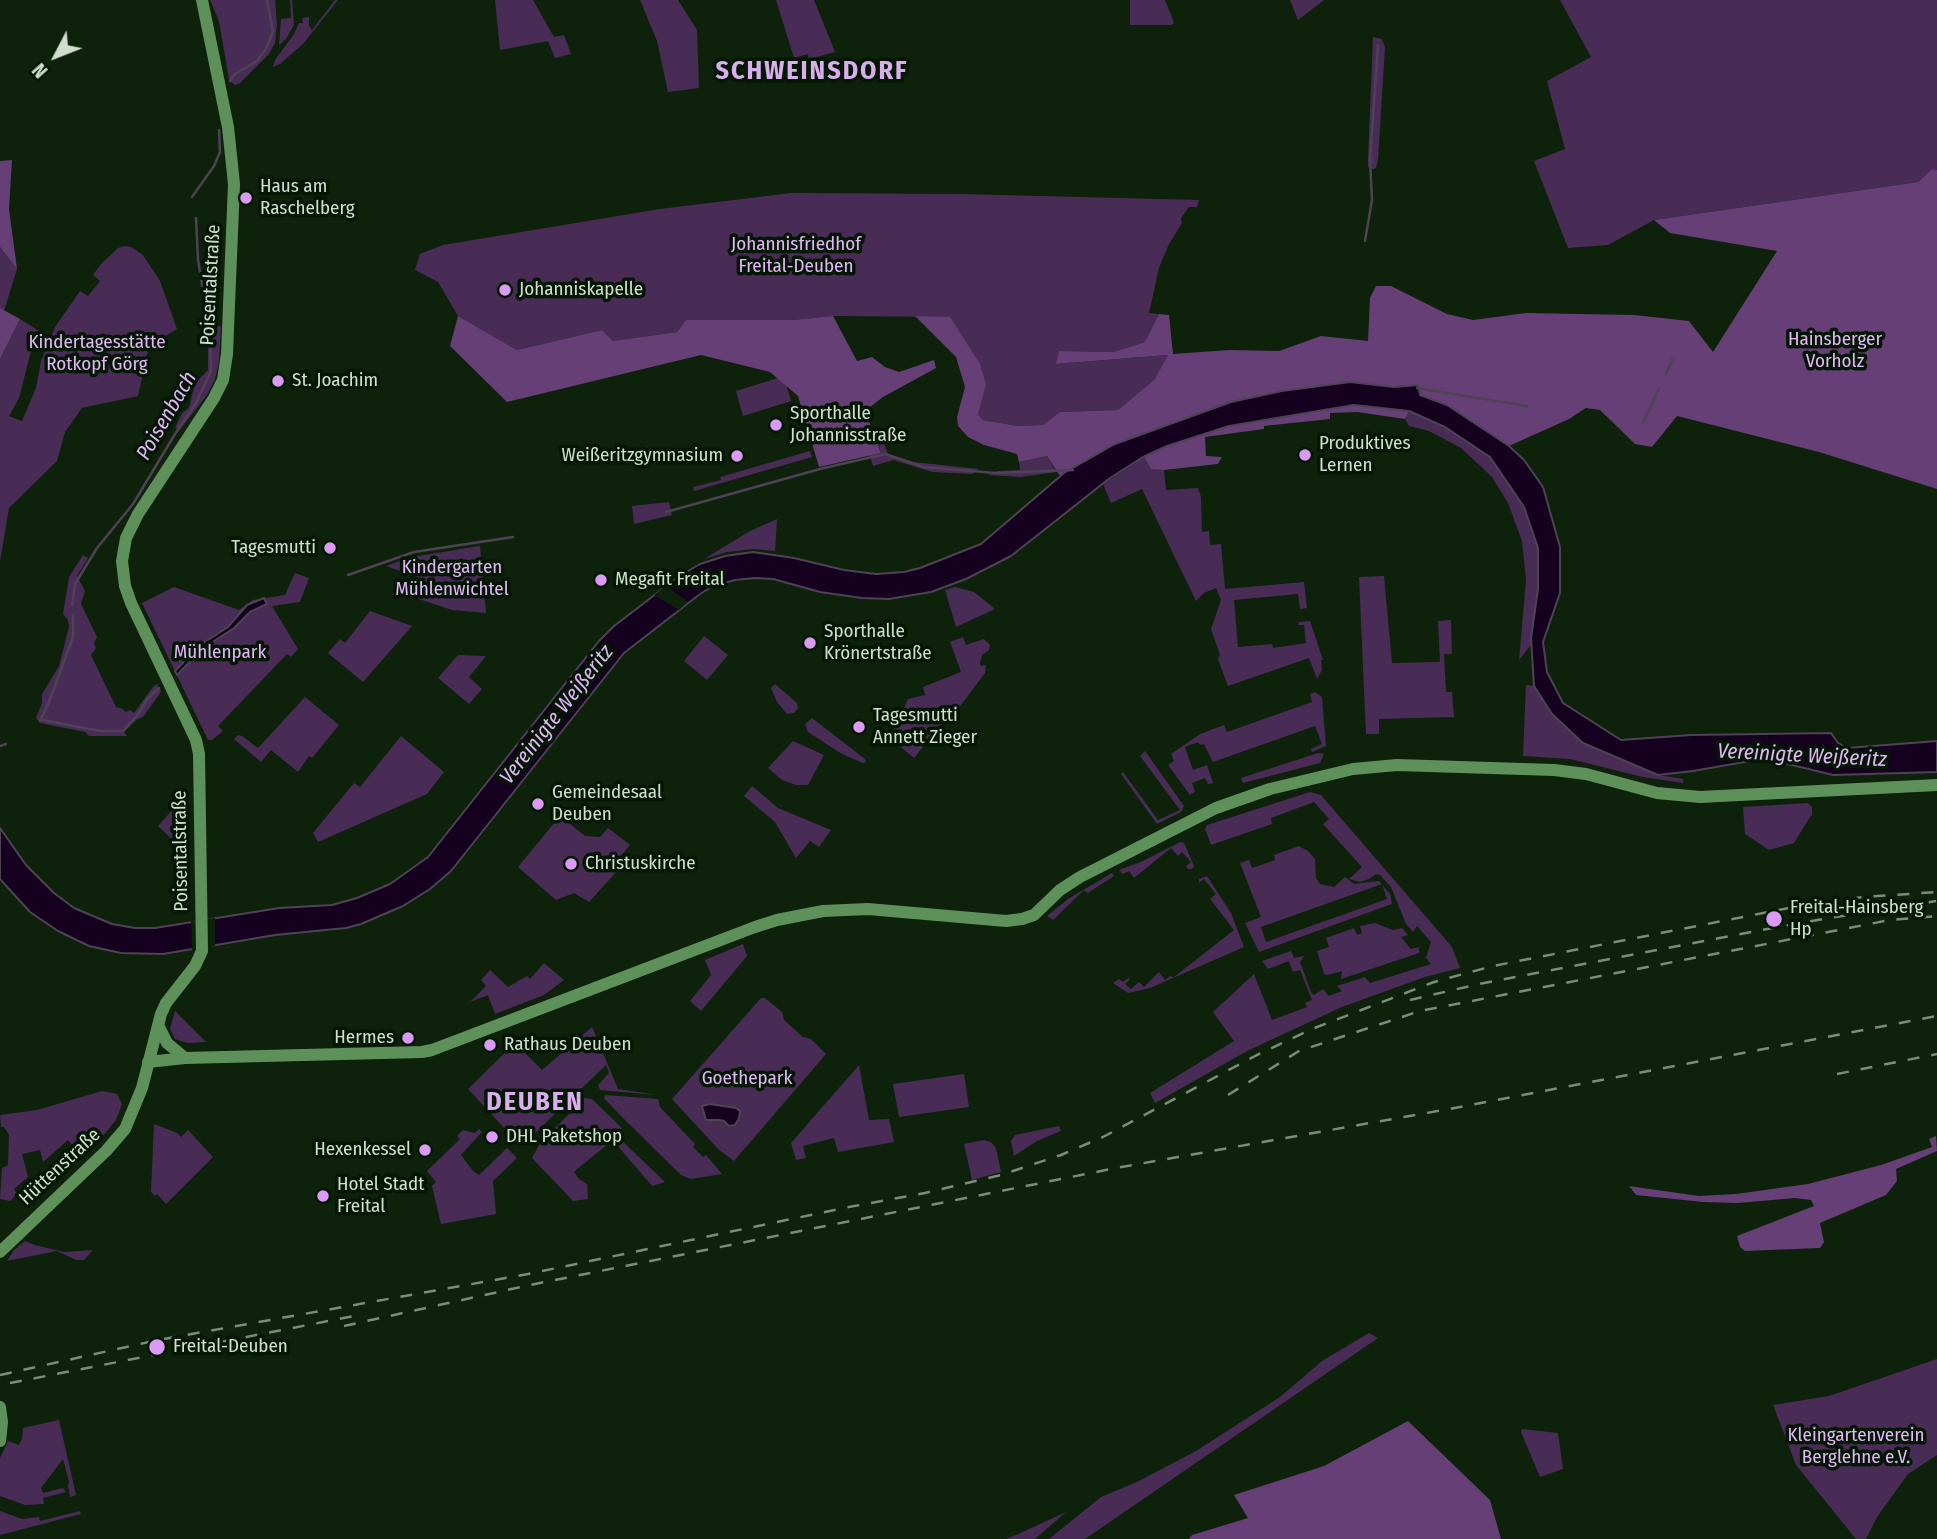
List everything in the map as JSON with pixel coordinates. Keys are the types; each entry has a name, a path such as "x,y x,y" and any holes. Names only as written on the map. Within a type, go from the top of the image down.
{"main road":[{"name":"Poisentalstraße","path":"148,1062 166,1003 195,966 203,949 199,754 196,740 131,603 125,586 122,561 131,527 214,398 223,380 227,354 234,184 228,127 202,0"},
{"path":"148,1062 185,1058 432,1050 755,927 814,912 868,909 1006,921 1028,918 1067,885 1193,818 1232,801 1270,789 1353,769 1397,765 1553,770 1586,774 1657,793 1700,797 1937,785"},
{"path":"158,1025 167,1043 185,1058"},
{"name":"Hüttenstraße","path":"0,1252 120,1136 135,1109 148,1062"},
{"path":"0,1407 0,1441"}],"green space":[{"path":"210,0 275,0 275,43 269,54 235,85 229,80 219,21"},
{"path":"290,0 294,25 279,45 281,19 291,18"},
{"path":"335,0 338,0 303,44 273,67 299,23 303,23 302,18 309,17 312,30"},
{"path":"495,0 533,0 554,37 564,35 571,54 555,58 548,41 500,50"},
{"path":"640,0 678,0 697,30 699,88 668,92 657,41"},
{"path":"776,0 814,0 835,52 809,59 808,54 794,58"},
{"path":"1130,0 1165,0 1174,23 1130,25"},
{"path":"1290,0 1324,0 1298,20"},
{"path":"1560,0 1937,0 1937,170 1932,169 1918,182 1654,220 1608,245 1568,248 1534,161 1565,149 1547,81 1591,57"},
{"path":"1373,37 1382,39 1385,47 1378,160 1376,168 1373,169 1368,167 1368,160"},
{"path":"12,160 9,209 17,269 0,247 0,161"},
{"name":"Hainsberger Vorholz","path":"1932,169 1937,170 1937,489 1819,452 1677,416 1652,447 1635,444 1600,410 1586,408 1569,419 1509,446 1447,405 1420,395 1404,385 1395,387 1350,382 1231,402 1115,444 1060,476 1047,456 1019,462 1017,454 984,445 968,437 958,426 957,417 965,387 956,357 915,316 950,317 980,364 986,384 978,414 983,420 1018,426 1043,425 1060,412 1118,410 1155,379 1168,355 1056,364 1059,351 1113,352 1145,342 1159,314 1169,315 1173,354 1229,350 1279,351 1321,336 1368,341 1370,298 1376,286 1391,286 1447,314 1473,320 1526,313 1634,315 1689,321 1713,352 1777,251 1670,233 1654,220 1918,182"},
{"name":"Johannisfriedhof Freital-Deuben","path":"791,193 1199,200 1197,207 1189,207 1181,218 1182,223 1159,268 1149,313 1159,314 1145,342 1113,352 1059,351 1057,364 1169,355 1155,379 1118,410 1060,412 1043,425 1018,426 983,420 978,414 950,317 834,316 792,320 686,320 677,332 613,341 602,330 517,350 458,316 438,282 415,270 420,254 443,245 660,209"},
{"name":"Kindertagesstätte Rotkopf Görg","path":"124,246 143,255 160,281 177,329 149,346 138,396 82,408 65,432 57,461 9,508 0,562 0,359 20,319 39,331 32,347 19,398 9,416 22,421 36,388 41,361 55,327 80,291 88,296 100,281 93,275 101,264 118,248"},
{"path":"0,247 17,269 4,311 0,308"},
{"path":"0,308 20,319 0,359"},
{"path":"458,316 517,350 602,330 613,341 677,332 686,320 792,320 833,316 857,361 872,357 885,367 899,372 934,360 936,368 883,397 865,411 881,453 819,467 798,396 770,372 701,355 507,402 450,346"},
{"path":"213,326 221,326 215,379 207,395 179,431 175,428 182,413 189,408 195,383 208,370 208,330"},
{"path":"778,378 786,384 791,401 743,416 736,391"},
{"path":"1354,405 1409,411 1405,419 1357,412 1330,413 1330,419 1264,426 1264,429 1205,437 1206,456 1222,457 1218,464 1151,469 1144,457 1168,446 1229,426"},
{"path":"1409,411 1445,427 1490,457 1524,507 1538,548 1538,589 1531,645 1519,660 1526,580 1522,541 1508,503 1492,477 1461,448 1429,431 1409,426 1405,419"},
{"path":"878,442 884,443 888,454 913,462 979,469 972,474 932,472 894,460 873,466 870,455 881,453"},
{"path":"810,451 812,457 694,491 693,487 721,480 720,477"},
{"path":"1047,456 1056,472 1021,477 988,475 998,471 1020,470 1019,462"},
{"path":"1144,457 1151,469 1164,470 1166,490 1198,488 1201,497 1202,532 1209,531 1210,545 1221,544 1225,589 1304,582 1307,608 1300,609 1298,594 1234,600 1238,647 1272,644 1273,648 1306,643 1304,625 1298,625 1299,622 1310,621 1323,660 1317,679 1309,658 1228,686 1211,629 1221,600 1216,588 1204,593 1196,601 1142,489 1111,503 1103,484"},
{"path":"669,502 672,515 634,524 632,506"},
{"path":"777,519 775,551 754,549 727,552 704,559 750,531"},
{"name":"Kindergarten Mühlenwichtel","path":"480,546 486,613 452,610 416,598 414,596 420,578 386,566 412,557"},
{"path":"83,555 88,558 77,576 85,591 81,604 97,637 94,643 96,648 91,655 116,707 134,713 157,684 161,692 143,717 124,732 127,736 89,736 85,732 40,723 36,718 42,703 42,694 59,666 69,627 63,614 69,577"},
{"name":"Mühlenpark","path":"295,573 309,578 300,602 272,606 298,649 291,657 287,654 218,726 223,731 208,740 142,603 174,587 239,610 253,600 285,595"},
{"path":"1384,576 1392,663 1440,662 1438,621 1451,620 1452,654 1444,654 1446,692 1452,692 1454,717 1379,719 1379,734 1366,734 1359,577"},
{"path":"955,587 974,592 995,609 956,627 945,590"},
{"path":"370,611 412,626 363,682 328,653 340,639 345,643"},
{"path":"704,636 728,655 707,680 684,661"},
{"path":"963,637 966,645 984,639 990,645 989,650 982,655 980,663 981,666 986,665 985,673 955,713 950,713 914,758 890,738 908,699 925,695 923,687 961,672 950,642"},
{"path":"458,655 486,656 469,677 482,689 469,704 438,678"},
{"path":"775,684 797,703 798,708 794,713 787,714 777,702 771,688"},
{"path":"1526,685 1534,686 1552,714 1658,775 1683,779 1683,783 1643,777 1570,759 1523,756"},
{"path":"1315,692 1322,697 1326,746 1312,752 1311,749 1322,744 1315,726 1213,762 1204,744 1200,745 1198,742 1185,747 1193,770 1207,765 1213,783 1208,784 1205,778 1192,783 1195,792 1190,795 1168,765 1174,761 1171,754 1200,734 1224,725 1227,732 1312,702 1310,694"},
{"path":"305,697 339,725 312,758 309,756 298,772 271,750 261,762 234,739 238,735 242,736 258,748"},
{"path":"812,718 866,762 842,754 808,732 805,724"},
{"path":"401,736 444,772 427,794 318,842 313,833 354,783 360,787"},
{"path":"793,741 824,755 808,785 796,785 782,780 768,768"},
{"path":"1145,751 1184,806 1181,812 1157,824 1121,774 1123,772 1158,820 1180,810 1140,756"},
{"path":"1318,753 1324,754 1320,763 1243,783 1241,778"},
{"path":"752,786 778,808 831,830 819,847 810,841 796,858 775,822 744,796"},
{"path":"1310,792 1321,795 1452,947 1460,968 1425,977 1342,1007 1249,1050 1155,1103 1150,1093 1234,1041 1213,1012 1254,974 1272,1020 1307,1007 1305,1003 1312,1000 1300,970 1293,972 1289,961 1268,969 1262,961 1291,951 1294,958 1304,956 1300,962 1311,992 1314,995 1323,989 1329,996 1342,991 1337,986 1365,977 1370,983 1431,964 1426,958 1431,942 1417,926 1413,932 1406,924 1391,887 1380,875 1376,874 1360,882 1349,879 1362,867 1323,824 1329,819 1314,802 1271,818 1272,824 1211,845 1205,829 1207,825"},
{"path":"182,799 187,799 189,850 183,850 158,826"},
{"path":"1808,803 1812,807 1812,814 1794,843 1769,850 1745,834 1743,807"},
{"path":"560,816 585,836 600,837 608,828 630,845 614,864 619,869 589,902 574,893 556,900 518,867"},
{"path":"1180,842 1184,843 1194,866 1192,869 1186,866 1191,862 1182,852 1178,856 1171,848 1134,878 1129,871 1123,874 1119,870 1143,861"},
{"path":"1299,846 1308,851 1315,859 1316,878 1320,884 1334,887 1345,877 1354,884 1379,881 1382,884 1261,927 1266,942 1387,899 1382,885 1390,894 1392,904 1259,952 1245,923 1261,917 1240,863 1249,860 1252,868 1275,860 1274,855"},
{"path":"1112,873 1114,876 1088,893 1084,890 1053,920 1047,916 1068,899"},
{"path":"1207,876 1231,913 1244,947 1150,988 1128,993 1113,983 1119,979 1123,982 1128,978 1130,979 1125,984 1131,989 1139,982 1144,987 1159,972 1165,980 1170,976 1174,977 1234,930 1210,899 1216,894 1204,879 1199,883 1199,879"},
{"path":"1375,923 1393,930 1402,928 1408,935 1401,937 1411,949 1419,947 1419,953 1341,979 1342,971 1324,974 1317,951 1329,947 1326,938 1354,928 1357,935 1362,933 1360,926"},
{"path":"743,944 747,956 701,1011 690,1001 711,975 705,960"},
{"path":"544,963 564,980 544,995 495,1014 488,995 470,1002 486,986 481,980 490,970 508,987 527,976 530,979"},
{"name":"Goethepark","path":"761,998 765,998 782,1012 784,1020 803,1037 811,1039 826,1054 734,1161 719,1150 672,1099"},
{"path":"175,1011 206,1042 187,1043 175,1039 170,1029"},
{"path":"592,1027 618,1089 657,1095 600,1090 598,1085 609,1073 606,1065 535,1133 518,1143 468,1089 518,1040 522,1045 521,1049 542,1070"},
{"path":"859,1065 869,1120 889,1119 894,1142 838,1152 834,1138 803,1146 806,1158 796,1160 791,1143"},
{"path":"964,1074 969,1107 899,1117 893,1084"},
{"path":"102,1091 117,1094 122,1104 116,1120 97,1143 28,1205 34,1198 30,1193 32,1191 37,1196 50,1183 46,1179 48,1177 53,1181 66,1168 63,1163 69,1166 86,1150 77,1141 72,1145 68,1140 43,1162 40,1150 22,1154 28,1177 14,1189 17,1194 10,1201 0,1199 2,1168 8,1165 9,1135 4,1127 1,1127 0,1115 37,1110"},
{"path":"605,1095 658,1099 660,1107 695,1144 693,1147 703,1157 706,1155 722,1174 691,1179 681,1175 620,1115 604,1098"},
{"path":"585,1098 592,1099 622,1128 616,1135 665,1182 652,1186 616,1144 608,1144 574,1172 587,1184 588,1199 573,1201 532,1158 540,1143"},
{"path":"154,1124 181,1137 188,1130 213,1157 166,1204 157,1194 155,1196 151,1192"},
{"path":"1059,1126 1061,1131 1037,1141 1014,1156 1011,1141 1015,1135"},
{"path":"479,1129 482,1132 461,1155 473,1171 479,1175 507,1148 517,1158 493,1181 496,1214 441,1224 432,1186 436,1182 427,1171 460,1139 457,1136 463,1130 475,1133"},
{"path":"1936,1136 1937,1151 1896,1169 1897,1181 1886,1195 1820,1223 1824,1242 1820,1248 1745,1251 1740,1247 1737,1236 1814,1206 1811,1200 1795,1198 1738,1203 1703,1202 1636,1195 1629,1186 1699,1196 1808,1184 1881,1165 1932,1147 1929,1139"},
{"path":"984,1140 991,1142 996,1148 1001,1172 972,1180 964,1144"},
{"path":"25,1241 64,1252 93,1250 84,1260 76,1260 57,1251 7,1261 14,1250"},
{"path":"1369,1333 1378,1338 1085,1539 1049,1539 1101,1497 1137,1482 1196,1451 1280,1397 1322,1361"},
{"name":"Kleingartenverein Berglehne e.V.","path":"1937,1359 1937,1455 1908,1474 1877,1517 1866,1539 1856,1539 1796,1465 1773,1405 1829,1396"},
{"path":"59,1420 76,1495 70,1497 63,1459 41,1488 43,1493 63,1488 66,1492 43,1498 44,1504 25,1505 0,1496 0,1458 8,1441 19,1445 23,1428"},
{"path":"1408,1421 1490,1500 1501,1539 1189,1539 1192,1535 1248,1518 1234,1495 1324,1466"},
{"path":"1522,1429 1558,1433 1563,1469 1540,1477"},
{"path":"0,1511 22,1519 39,1517 40,1521 80,1511 81,1514 0,1535"},
{"path":"1066,1512 1035,1539 1006,1539 1016,1535"}],"water":[{"name":"Vereinigte Weißeritz","path":"1350,382 1394,387 1418,385 1420,395 1447,405 1509,446 1524,460 1543,487 1560,547 1560,593 1543,642 1547,672 1563,703 1621,740 1691,735 1831,733 1838,743 1847,748 1937,741 1937,772 1833,775 1756,760 1658,775 1583,743 1552,714 1534,686 1531,638 1538,589 1538,548 1524,507 1490,457 1445,427 1409,411 1354,405 1229,426 1167,446 1143,457 1110,478 1011,556 966,579 931,592 889,599 862,598 820,592 773,579 755,578 713,586 624,653 451,871 430,889 403,906 361,924 163,954 121,953 89,946 58,931 30,912 0,879 0,828 26,865 54,893 74,908 112,924 155,928 279,908 332,905 357,898 390,884 428,857 599,641 614,626 678,577 700,564 725,556 753,552 876,574 920,568 981,544 1064,473 1115,444 1231,402 1282,391"},
{"path":"264,598 267,604 250,612 234,628 202,649 177,675 175,671 199,646 228,627 247,605"},
{"path":"710,1104 740,1111 735,1125 729,1126 719,1120 706,1120 702,1106"}],"pier":[{"path":"670,583 672,590 688,602 679,610 654,595"},
{"path":"215,918 215,946 192,951 191,921"}],"waterway":[{"name":"Poisenbach","path":"230,81 235,74 257,61 267,47 273,31 267,0"},
{"path":"1365,241 1372,200 1370,159 1378,45"},
{"name":"Poisenbach","path":"192,197 214,166 220,152 219,130"},
{"name":"Poisenbach","path":"72,605 75,584 97,548 133,504 196,403 211,371 210,331 198,260 196,218"},
{"path":"1666,374 1673,358"},
{"path":"1417,388 1527,406"},
{"path":"1643,423 1659,389"},
{"path":"666,512 820,469 885,454 924,467 995,473 1073,470"},
{"path":"348,575 414,552 513,537"},
{"name":"Poisenbach","path":"40,721 73,637 73,615"},
{"path":"42,720 100,731 123,731 159,688"},
{"name":"Poisenbach","path":"0,746 6,744"}],"railway":[{"path":"0,1375 158,1340 528,1274 1001,1175 1061,1155 1103,1137 1257,1055 1312,1029 1434,982 1493,966 1809,904 1937,892"},
{"path":"1410,1000 1479,984 1799,923 1936,901"},
{"path":"1228,1095 1299,1051 1420,1011 1890,920 1937,916"},
{"path":"344,1326 530,1285 1116,1168 1449,1109 1937,1016"},
{"path":"1837,1074 1937,1054"},
{"path":"10,1383 354,1316"}],"place":[{"name":"Haus am Raschelberg","path":"246,198"},
{"name":"Johanniskapelle","path":"505,290"},
{"name":"St. Joachim","path":"278,381"},
{"name":"Sporthalle Johannisstraße","path":"776,425"},
{"name":"Produktives Lernen","path":"1305,455"},
{"name":"Weißeritzgymnasium","path":"737,456"},
{"name":"Tagesmutti","path":"330,548"},
{"name":"Megafit Freital","path":"601,580"},
{"name":"Sporthalle Krönertstraße","path":"810,643"},
{"name":"Tagesmutti Annett Zieger","path":"859,727"},
{"name":"Gemeindesaal Deuben","path":"538,804"},
{"name":"Christuskirche","path":"571,864"},
{"name":"Freital-Hainsberg Hp","path":"1774,919"},
{"name":"Hermes","path":"408,1038"},
{"name":"Rathaus Deuben","path":"490,1045"},
{"name":"DHL Paketshop","path":"492,1137"},
{"name":"Hexenkessel","path":"425,1150"},
{"name":"Hotel Stadt Freital","path":"323,1196"},
{"name":"Freital-Deuben","path":"157,1347"}],"district":[{"name":"SCHWEINSDORF","path":"812,72"},
{"name":"DEUBEN","path":"535,1103"}]}
